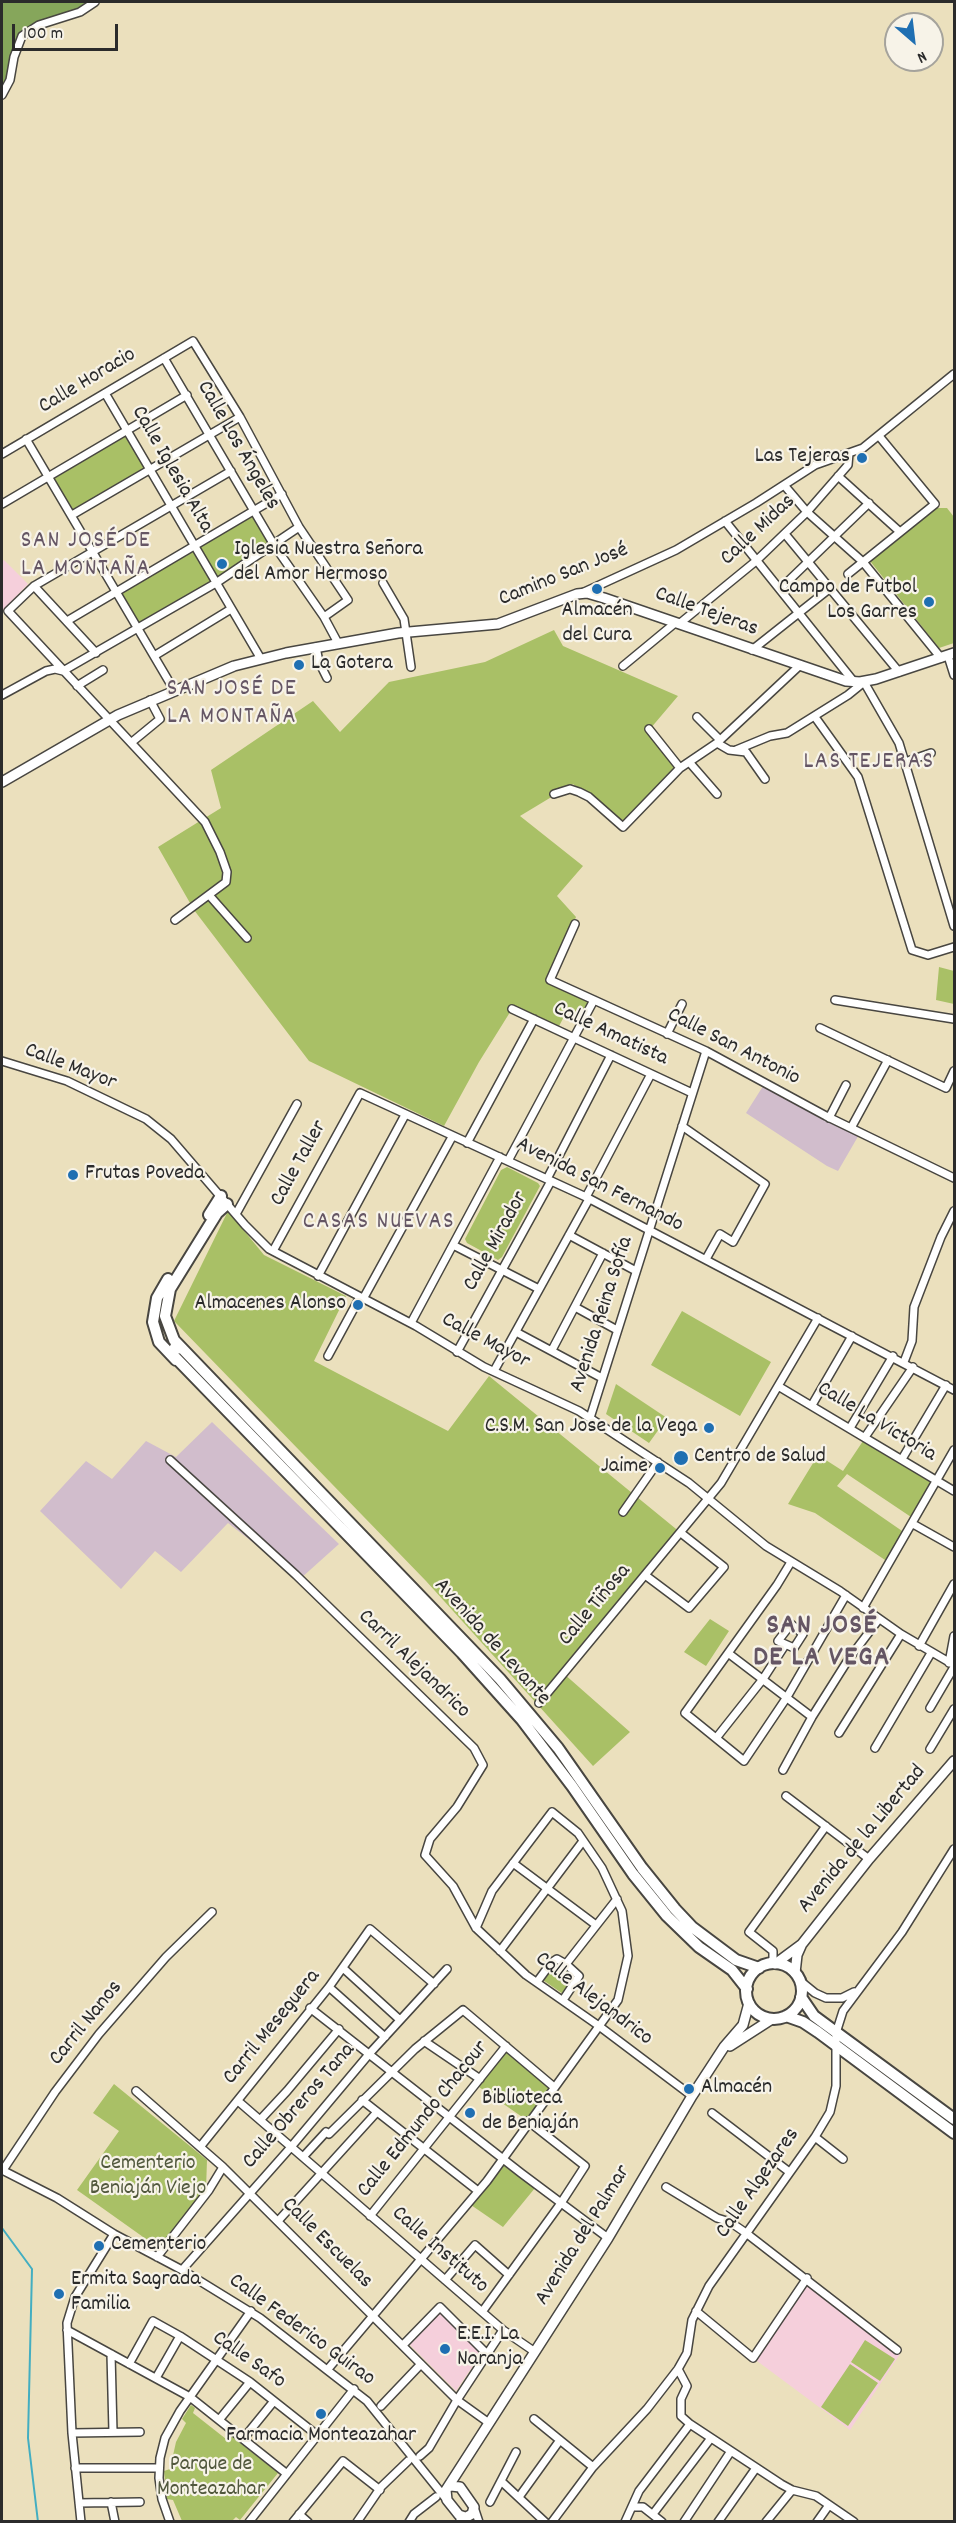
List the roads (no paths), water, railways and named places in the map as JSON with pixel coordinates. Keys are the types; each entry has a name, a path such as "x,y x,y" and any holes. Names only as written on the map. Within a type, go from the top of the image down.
{"main road":[{"name":"Calle Tejeras","path":"582,593 598,596 798,667 859,682 948,656"},
{"name":"Camino San José","path":"2,782 111,719 150,700 261,658 407,632 498,624 582,593"},
{"name":"Avenida de Levante","path":"224,1200 173,1282 167,1296 165,1312 168,1327 182,1349 500,1679 558,1748 642,1868 692,1927 736,1960 768,1965"},
{"name":"Avenida de Levante","path":"196,1378 167,1352 159,1341 153,1326 153,1311 158,1294 224,1200"},
{"name":"Avenida de Levante","path":"182,1349 175,1347 173,1355 485,1677 550,1755 633,1874 667,1916 692,1941 732,1970 747,1989"},
{"name":"Avenida de la Libertad","path":"797,1976 797,1955 802,1944 869,1859 954,1761"},
{"name":"Avenida de la Libertad","path":"768,1965 802,1944"},
{"path":"801,1997 794,2010 786,2016 772,2019 758,2014 749,2003 747,1989 750,1977 768,1965 786,1966 797,1976 801,1997 814,2016 835,2038 954,2133"},
{"name":"Avenida del Palmar","path":"453,2522 446,2492 608,2238 692,2096 719,2055 743,2025 749,2003"},
{"path":"786,2016 835,2038 954,2119"},
{"name":"Avenida del Palmar","path":"719,2055 772,2019"},
{"path":"450,2503 465,2520 472,2514 474,2507 462,2489 459,2477 462,2466"},
{"path":"450,2486 462,2489"}],"street":[{"path":"2,95 10,80 14,57 22,36 39,25 80,12 95,2"},
{"name":"Calle Horacio","path":"2,454 193,341 240,417"},
{"name":"Calle Los Ángeles","path":"164,358 274,545 324,617 338,643"},
{"name":"Camino San José","path":"582,593 664,556 815,465 863,448 954,374"},
{"name":"Calle Iglesia Alta","path":"105,393 261,658"},
{"path":"2,504 187,395"},
{"path":"72,516 240,417 299,527 348,600 324,617"},
{"path":"848,574 935,504 879,436"},
{"path":"26,439 174,690"},
{"name":"Calle Midas","path":"623,666 756,561 785,534 848,465 849,453"},
{"path":"175,920 226,882 227,872 205,822 8,611 34,586 231,471"},
{"path":"838,476 900,532"},
{"path":"784,485 807,512 863,562 948,656 954,675"},
{"path":"67,621 282,494"},
{"path":"780,590 869,503"},
{"path":"725,521 842,667 859,682 895,735 954,926"},
{"path":"2,695 46,671 55,669 63,671 96,653 216,583 299,527"},
{"path":"785,534 899,672"},
{"path":"383,583 403,616 411,668"},
{"path":"34,586 96,653"},
{"path":"752,650 829,590"},
{"path":"154,656 231,609"},
{"path":"316,647 319,662 327,678"},
{"path":"554,794 570,789 579,792 589,797 623,827 680,768 718,741 798,667"},
{"path":"824,675 842,667"},
{"path":"77,686 103,670"},
{"path":"736,750 770,736 788,733 815,717 859,682"},
{"path":"132,742 160,719 150,700"},
{"path":"697,717 729,750 746,752 765,779"},
{"path":"815,717 858,777 912,951 928,955 954,947"},
{"path":"649,729 680,768"},
{"path":"905,762 931,753"},
{"path":"690,763 717,794"},
{"path":"209,895 247,938"},
{"name":"Calle San Antonio","path":"575,924 550,980 706,1051 829,1118 954,1178"},
{"path":"508,1161 594,1000"},
{"path":"836,1000 954,1019"},
{"path":"667,1034 682,1004"},
{"name":"Calle Amatista","path":"512,1009 693,1093"},
{"path":"467,1143 534,1019"},
{"path":"820,1028 946,1088 954,1071"},
{"name":"Avenida Reina Sofía","path":"590,1418 706,1051"},
{"name":"Calle Mirador","path":"457,1352 549,1180 611,1055"},
{"path":"851,1128 888,1060"},
{"name":"Calle Mayor","path":"2,1061 67,1082 146,1119 171,1139 236,1214 273,1251 411,1323 457,1352 565,1403 590,1418 709,1498 760,1541 846,1595 919,1646 953,1665"},
{"path":"494,1371 569,1235 651,1074"},
{"path":"829,1118 846,1085"},
{"name":"Avenida San Fernando","path":"360,1094 587,1198 893,1356 954,1390"},
{"name":"Calle Taller","path":"273,1251 360,1094"},
{"path":"236,1214 297,1104"},
{"path":"318,1275 405,1114"},
{"path":"682,1126 765,1184 733,1242 720,1234 706,1259"},
{"path":"328,1356 452,1137"},
{"path":"411,1323 500,1157"},
{"path":"904,1362 912,1341 914,1307 941,1237 954,1211"},
{"path":"569,1235 636,1271"},
{"path":"453,1245 539,1289"},
{"path":"552,1350 603,1253"},
{"path":"575,1308 617,1330"},
{"name":"Calle Tiñosa","path":"539,1703 681,1533 727,1474 818,1318"},
{"path":"516,1332 602,1378"},
{"path":"812,1405 852,1336"},
{"path":"850,1428 893,1356"},
{"path":"865,1437 913,1367"},
{"path":"902,1460 946,1385"},
{"name":"Calle La Victoria","path":"778,1386 954,1491"},
{"path":"863,1608 914,1524 954,1450"},
{"name":"Carril Alejandrico","path":"170,1460 296,1575 474,1748 483,1765 457,1807 430,1839 425,1855 453,1886 476,1928"},
{"path":"623,1512 658,1462"},
{"path":"914,1524 954,1547"},
{"path":"645,1575 689,1608 724,1567 681,1533"},
{"path":"791,1562 685,1713 744,1761 787,1696 846,1595"},
{"path":"919,1646 954,1584"},
{"path":"783,1770 812,1717 848,1660 879,1619"},
{"path":"839,1733 901,1634"},
{"path":"930,1708 953,1665 954,1636"},
{"path":"717,1737 763,1678 784,1646"},
{"path":"728,1653 812,1717"},
{"path":"875,1749 931,1653"},
{"path":"930,1749 954,1709"},
{"path":"786,1796 869,1859"},
{"path":"328,2369 504,2159 528,2121 618,2000 628,1956 622,1911 602,1868 578,1833 552,1812 492,1891 476,1928"},
{"path":"768,1965 773,1959 773,1951 749,1932 826,1826"},
{"path":"500,1951 583,1841"},
{"name":"Calle Algezares","path":"552,2522 593,2467 647,2409 678,2369 687,2353 692,2320 709,2286 788,2171 815,2137 830,2112 837,2071 835,2038 843,2011 902,1932 954,1849"},
{"path":"513,1863 596,1924"},
{"path":"566,1964 617,1899"},
{"name":"Carril Nanos","path":"2,2170 55,2092 99,2034 172,1950 212,1912"},
{"name":"Calle Alejandrico","path":"476,1928 537,1982 692,2096"},
{"name":"Carril Meseguera","path":"200,2146 343,1968 370,1929 434,1984"},
{"path":"537,1982 551,1963 557,1959 566,1964 579,1976 563,2000"},
{"path":"343,1968 400,2020"},
{"name":"Calle Obreros Tana","path":"182,2270 369,2054 447,1969"},
{"path":"797,1976 815,1993 831,1999 847,1996 860,1986"},
{"path":"328,1987 385,2037"},
{"path":"310,2008 391,2073 608,2238"},
{"path":"303,2157 424,2041 463,2010 554,2087"},
{"path":"260,2120 339,2029"},
{"path":"424,2041 480,2079"},
{"name":"Calle Edmundo Chacour","path":"370,2216 506,2046"},
{"name":"Calle Escuelas","path":"136,2091 223,2167 457,2400 489,2423"},
{"path":"362,2100 478,2190"},
{"name":"Calle Instituto","path":"238,2101 503,2330 535,2352"},
{"path":"278,2221 377,2112"},
{"path":"712,2113 788,2171"},
{"path":"482,2312 585,2166 528,2121"},
{"path":"815,2137 843,2159"},
{"path":"157,2257 209,2190 223,2167"},
{"name":"Calle Federico Guirao","path":"2,2170 57,2198 114,2234 182,2270 251,2312 328,2369 354,2389 379,2415 450,2503"},
{"path":"666,2187 746,2233 897,2350"},
{"path":"81,2522 72,2433 67,2330 75,2298 114,2234"},
{"path":"445,2280 475,2245 509,2275"},
{"path":"696,2311 753,2358 807,2278"},
{"path":"403,2346 440,2307 487,2354"},
{"path":"170,2522 162,2499 159,2468 162,2448 169,2428 251,2312"},
{"name":"Calle Safo","path":"129,2364 153,2321 250,2382 318,2435"},
{"path":"67,2330 190,2397 287,2474"},
{"path":"420,2456 429,2448 503,2330"},
{"path":"156,2378 180,2336"},
{"path":"111,2354 113,2432"},
{"path":"381,2406 421,2364"},
{"path":"678,2369 687,2386 681,2399 681,2416 690,2424 792,2490 816,2496 852,2521"},
{"path":"219,2420 250,2382"},
{"path":"250,2521 354,2389"},
{"path":"243,2439 274,2401"},
{"path":"534,2419 593,2467"},
{"path":"625,2522 639,2491 690,2424"},
{"path":"72,2433 140,2432"},
{"path":"633,2506 643,2507 658,2519 711,2438"},
{"path":"519,2498 560,2440"},
{"path":"684,2522 731,2451"},
{"path":"490,2502 516,2452"},
{"path":"293,2522 343,2461 380,2490"},
{"path":"357,2522 380,2490 408,2461"},
{"path":"75,2468 159,2468"},
{"path":"718,2522 756,2468"},
{"path":"430,2479 441,2485 450,2486"},
{"path":"501,2481 545,2522"},
{"path":"766,2522 792,2490"},
{"path":"410,2522 414,2514 436,2497"},
{"path":"111,2502 115,2522"},
{"path":"79,2503 140,2502"},
{"path":"817,2522 829,2505"},
{"path":"474,2507 479,2522"},
{"path":"299,2514 308,2522"}],"waterway":[{"path":"2,2228 32,2269 28,2438 38,2522"}],"place":[{"name":"Las Tejeras","path":"862,458"},
{"name":"Iglesia Nuestra Señora del Amor Hermoso","path":"222,564"},
{"name":"Almacén del Cura","path":"597,589"},
{"name":"Campo de Futbol Los Garres","path":"929,602"},
{"name":"La Gotera","path":"299,665"},
{"name":"Frutas Poveda","path":"73,1175"},
{"name":"Almacenes Alonso","path":"358,1305"},
{"name":"C.S.M. San Jose de la Vega","path":"709,1428"},
{"name":"Centro de Salud","path":"681,1458"},
{"name":"Jaime","path":"660,1468"},
{"name":"Almacén","path":"689,2089"},
{"name":"Biblioteca de Beniaján","path":"470,2113"},
{"name":"Cementerio","path":"99,2246"},
{"name":"Ermita Sagrada Familia","path":"59,2294"},
{"name":"E.E.I. La Naranja","path":"445,2349"},
{"name":"Farmacia Monteazahar","path":"321,2414"}],"district":[{"name":"SAN JOSÉ DE LA MONTAÑA","path":"86,557"},
{"name":"SAN JOSÉ DE LA MONTAÑA","path":"232,705"},
{"name":"LAS TEJERAS","path":"869,764"},
{"name":"CASAS NUEVAS","path":"379,1224"},
{"name":"SAN JOSÉ DE LA VEGA","path":"822,1644"}],"park label":[{"name":"Cementerio Beniaján Viejo","path":"148,2178"},
{"name":"Parque de Monteazahar","path":"211,2478"}]}
